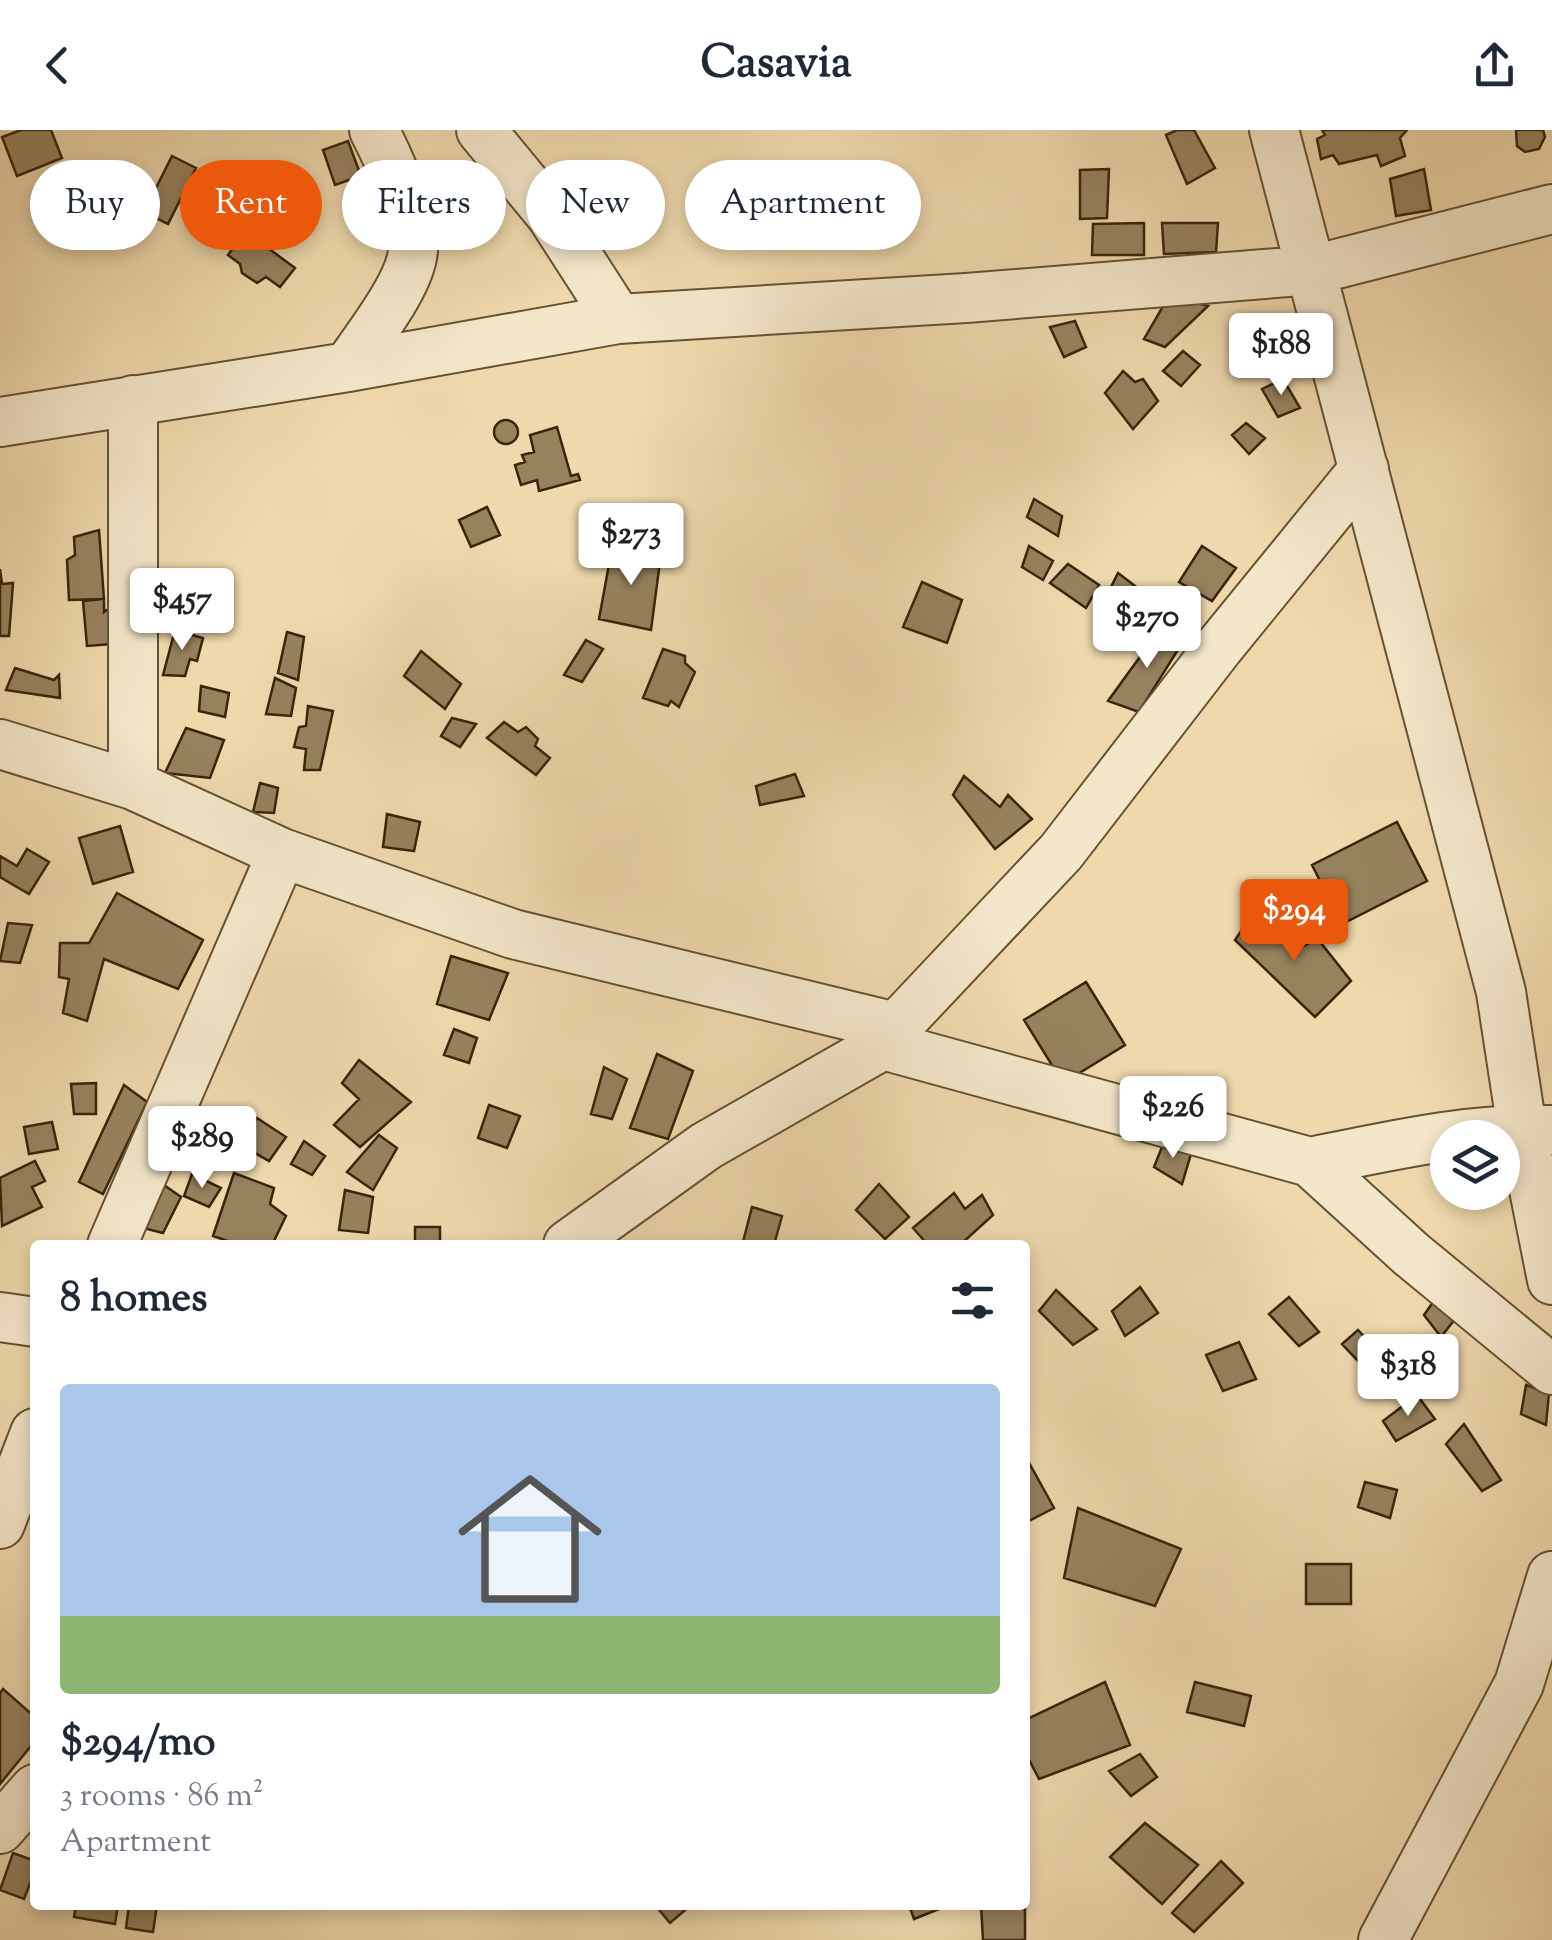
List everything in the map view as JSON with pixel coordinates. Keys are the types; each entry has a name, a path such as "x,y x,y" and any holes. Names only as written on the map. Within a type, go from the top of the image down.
{"street":[{"path":"348,367 404,278 413,250 404,202 374,130"},
{"path":"481,130 551,215 618,318"},
{"path":"1274,130 1537,1129 1552,1280"},
{"path":"0,422 348,367 618,318 966,298 1313,270 1552,209"},
{"path":"133,400 133,785"},
{"path":"575,1240 706,1146 889,1036 1061,852 1219,647 1364,469"},
{"path":"0,744 133,785 282,853 514,934 889,1036 1310,1162 1411,1254 1552,1370"},
{"path":"114,1240 282,853"},
{"path":"1310,1162 1430,1137 1537,1129"},
{"path":"0,1317 30,1321"},
{"path":"0,1524 30,1446"},
{"path":"1382,1940 1519,1684 1552,1576"},
{"path":"0,1829 30,1795"}],"building":[{"path":"21,130 51,130 62,158 30,160 30,171 17,176 2,137"},
{"path":"1194,130 1215,168 1187,184 1166,135"},
{"path":"1322,130 1407,130 1400,138 1405,156 1381,166 1377,155 1339,164 1333,155 1321,159 1317,139 1325,135"},
{"path":"1516,130 1543,130 1545,137 1539,149 1525,152 1517,146"},
{"path":"348,141 355,160 342,160 342,183 335,185 323,150"},
{"path":"172,156 180,160 180,200 168,224 160,220 160,180"},
{"path":"1109,169 1107,218 1080,219 1080,170"},
{"path":"1424,169 1431,210 1396,216 1390,179"},
{"path":"1144,223 1144,255 1092,255 1093,224"},
{"path":"1162,223 1218,223 1216,252 1164,254"},
{"path":"232,250 271,250 295,268 280,287 266,277 257,283 242,273 240,264 228,255"},
{"path":"1170,294 1208,306 1165,347 1144,339"},
{"path":"1075,321 1086,347 1064,357 1050,327"},
{"path":"1183,351 1200,365 1181,386 1163,371"},
{"path":"1123,371 1135,382 1143,379 1158,401 1133,429 1105,393"},
{"path":"1283,379 1300,408 1278,417 1262,389"},
{"path":"506,420 515,423 515,441 506,444 497,441 494,432 497,423"},
{"path":"1246,423 1265,438 1249,454 1232,435"},
{"path":"557,427 571,476 578,474 580,480 539,491 537,480 521,485 515,465 525,462 522,455 534,452 530,435"},
{"path":"1034,499 1062,516 1058,536 1027,517"},
{"path":"487,507 500,535 471,547 459,520"},
{"path":"99,530 104,599 69,600 67,560 75,555 74,537"},
{"path":"1029,546 1053,561 1043,580 1022,567"},
{"path":"1202,546 1236,568 1212,601 1179,582"},
{"path":"612,548 661,554 651,630 599,619"},
{"path":"1068,564 1099,585 1086,608 1050,583"},
{"path":"0,569 2,584 13,583 9,636 0,636"},
{"path":"1118,573 1139,589 1130,602 1150,616 1135,633 1100,609"},
{"path":"922,582 962,600 947,643 903,627"},
{"path":"104,599 104,612 122,599 125,643 87,646 83,601"},
{"path":"1163,625 1184,640 1139,712 1108,701"},
{"path":"175,630 203,638 197,661 190,659 185,676 163,675"},
{"path":"287,632 304,637 298,680 278,673"},
{"path":"586,640 603,649 582,682 564,675"},
{"path":"663,649 685,656 685,663 695,672 679,707 671,701 668,706 643,698"},
{"path":"421,651 461,684 445,709 404,676"},
{"path":"15,668 54,680 59,675 60,698 6,690"},
{"path":"275,678 296,688 291,716 266,714"},
{"path":"201,686 229,693 225,717 199,711"},
{"path":"308,706 333,711 320,770 304,770 306,749 294,747 299,727 306,726"},
{"path":"452,718 476,724 460,747 441,736"},
{"path":"504,722 518,732 526,727 538,739 535,746 550,758 536,775 487,738"},
{"path":"186,728 224,740 210,778 165,773"},
{"path":"795,774 804,796 760,805 756,786"},
{"path":"964,776 1000,807 1008,795 1032,819 995,849 953,795"},
{"path":"260,783 278,788 274,813 253,812"},
{"path":"387,814 420,822 414,851 383,847"},
{"path":"1397,822 1427,881 1342,924 1312,865"},
{"path":"120,826 133,872 93,884 79,838"},
{"path":"27,849 49,862 29,894 0,877 0,856 17,866"},
{"path":"117,893 203,940 178,989 104,959 87,1021 63,1013 69,979 59,977 60,943 89,943"},
{"path":"1259,905 1292,953 1317,938 1351,981 1315,1017 1235,940"},
{"path":"8,923 32,925 20,963 0,961"},
{"path":"451,956 508,973 489,1020 437,1004"},
{"path":"1086,982 1125,1045 1063,1083 1024,1020"},
{"path":"454,1029 477,1038 469,1063 444,1055"},
{"path":"657,1054 693,1071 668,1139 630,1128"},
{"path":"359,1060 411,1102 360,1147 334,1125 359,1099 342,1083"},
{"path":"604,1067 627,1079 612,1119 591,1114"},
{"path":"96,1083 96,1114 74,1114 71,1084"},
{"path":"124,1085 147,1102 103,1194 79,1182"},
{"path":"489,1105 520,1116 507,1148 478,1138"},
{"path":"257,1118 286,1137 269,1161 239,1144"},
{"path":"52,1122 58,1149 29,1154 24,1127"},
{"path":"379,1135 397,1148 373,1190 347,1172"},
{"path":"1166,1137 1191,1154 1182,1184 1154,1167"},
{"path":"304,1141 325,1156 312,1175 291,1164"},
{"path":"35,1161 45,1181 32,1187 42,1207 2,1226 0,1178"},
{"path":"234,1173 274,1188 270,1204 286,1216 274,1240 225,1240 213,1236"},
{"path":"192,1174 221,1188 209,1207 184,1196"},
{"path":"161,1183 181,1197 163,1233 139,1227"},
{"path":"879,1184 909,1217 885,1239 856,1210"},
{"path":"345,1190 373,1197 368,1233 339,1230"},
{"path":"954,1193 965,1209 982,1195 993,1215 966,1240 924,1240 913,1228"},
{"path":"752,1207 782,1216 775,1240 744,1240"},
{"path":"415,1227 440,1227 440,1240 415,1240"},
{"path":"1140,1287 1158,1313 1125,1336 1112,1311"},
{"path":"1056,1290 1097,1329 1073,1345 1039,1311"},
{"path":"1289,1297 1319,1332 1299,1346 1269,1314"},
{"path":"1436,1298 1455,1319 1441,1337 1424,1315"},
{"path":"1358,1330 1392,1366 1377,1381 1342,1344"},
{"path":"1239,1342 1256,1379 1223,1391 1206,1355"},
{"path":"1526,1385 1549,1393 1546,1425 1521,1414"},
{"path":"1417,1395 1435,1419 1396,1441 1383,1421"},
{"path":"1464,1424 1501,1480 1482,1491 1446,1444"},
{"path":"1030,1464 1054,1508 1030,1520"},
{"path":"1365,1482 1397,1490 1390,1518 1358,1507"},
{"path":"1078,1508 1181,1549 1155,1606 1064,1578"},
{"path":"1306,1564 1351,1564 1351,1604 1306,1604"},
{"path":"1105,1682 1130,1745 1039,1779 1030,1762 1030,1718"},
{"path":"1195,1682 1251,1696 1244,1726 1187,1712"},
{"path":"3,1689 30,1713 30,1747 0,1784"},
{"path":"1140,1754 1157,1777 1131,1796 1109,1771"},
{"path":"1145,1823 1198,1865 1162,1904 1110,1857"},
{"path":"13,1853 30,1859 30,1884 24,1899 0,1890"},
{"path":"1221,1861 1243,1883 1194,1932 1172,1913"},
{"path":"75,1910 117,1910 115,1924 74,1917"},
{"path":"128,1910 156,1910 153,1932 126,1928"},
{"path":"659,1910 685,1910 670,1923"},
{"path":"911,1910 936,1910 914,1919"},
{"path":"981,1910 1025,1910 1025,1940 983,1940"}]}
